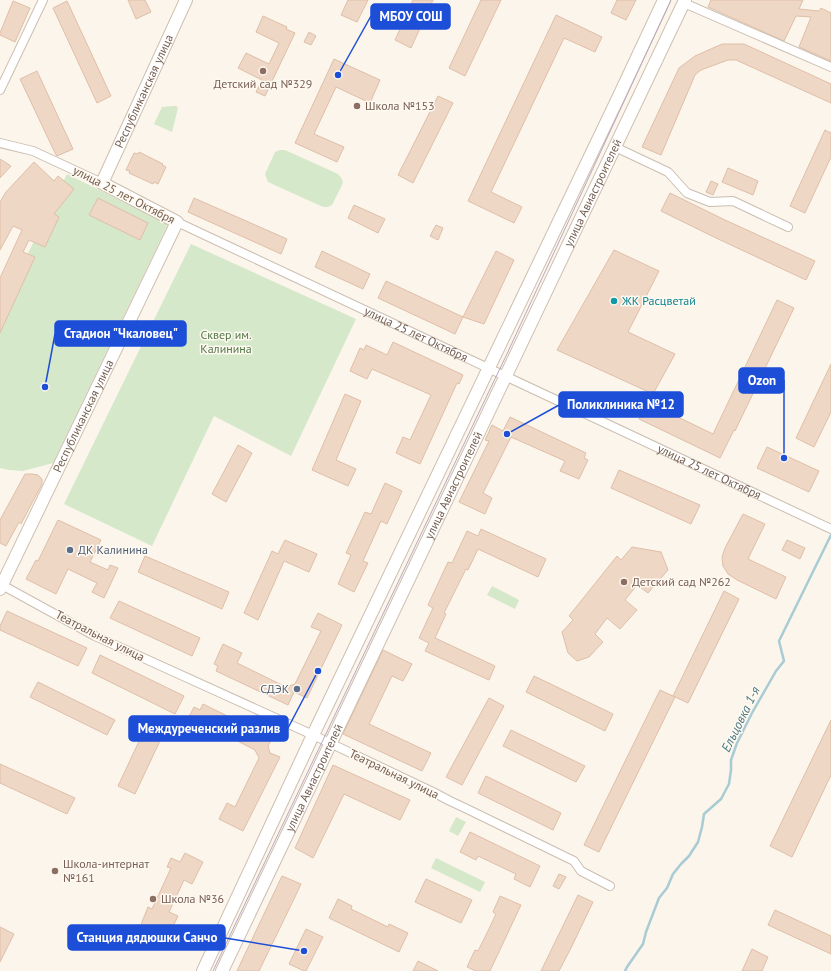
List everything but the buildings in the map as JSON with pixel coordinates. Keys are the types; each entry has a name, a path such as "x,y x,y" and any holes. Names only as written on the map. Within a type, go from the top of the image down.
{"main road":[{"name":"Республиканская улица","path":"102,183 186,0"},
{"name":"улица Авиастроителей","path":"203,971 313,735 664,0"},
{"name":"улица Авиастроителей","path":"222,971 684,2"},
{"name":"улица 25 лет Октября","path":"102,183 177,222"},
{"name":"Республиканская улица","path":"1,586 177,222"}],"street":[{"path":"0,90 43,0"},
{"path":"684,2 831,67"},
{"name":"улица 25 лет Октября","path":"0,144 33,151 102,183"},
{"path":"615,147 668,172 687,193 710,202 733,201 788,227"},
{"name":"улица 25 лет Октября","path":"177,222 831,529"},
{"name":"Театральная улица","path":"1,586 95,636 313,735 574,861 581,872 610,886"}],"green space":[{"path":"176,106 178,108 172,132 154,124 162,107"},
{"path":"285,150 338,174 343,183 332,205 323,207 268,182 265,174 275,152"},
{"path":"67,174 168,224 53,463 23,471 9,470 0,468 0,310"},
{"name":"Сквер им. Калинина","path":"191,244 356,319 291,456 214,416 152,546 64,504"},
{"path":"492,586 519,600 515,609 487,595"},
{"path":"456,817 466,822 458,836 449,831"},
{"path":"436,858 485,882 480,892 431,868"}],"waterway":[{"name":"Ельцовка 1-я","path":"625,971 643,944 659,898 667,888 673,874 689,856 698,842 704,814 721,799 729,784 731,760 737,743 776,671 784,661 779,641 831,535"}],"tram line":[{"path":"213,971 506,356 671,0"}],"place":[{"name":"Детский сад №329","path":"263,71"},
{"name":"МБОУ СОШ","path":"338,75"},
{"name":"Школа №153","path":"357,106"},
{"name":"ЖК Расцветай","path":"614,301"},
{"name":"Стадион \"Чкаловец\"","path":"45,387"},
{"name":"Поликлиника №12","path":"507,434"},
{"name":"Ozon","path":"784,458"},
{"name":"ДК Калинина","path":"70,550"},
{"name":"Детский сад №262","path":"624,582"},
{"name":"Междуреченский разлив","path":"318,671"},
{"name":"СДЭК","path":"297,689"},
{"name":"Школа-интернат №161","path":"55,871"},
{"name":"Школа №36","path":"153,899"},
{"name":"Станция дядюшки Санчо","path":"304,951"}]}
